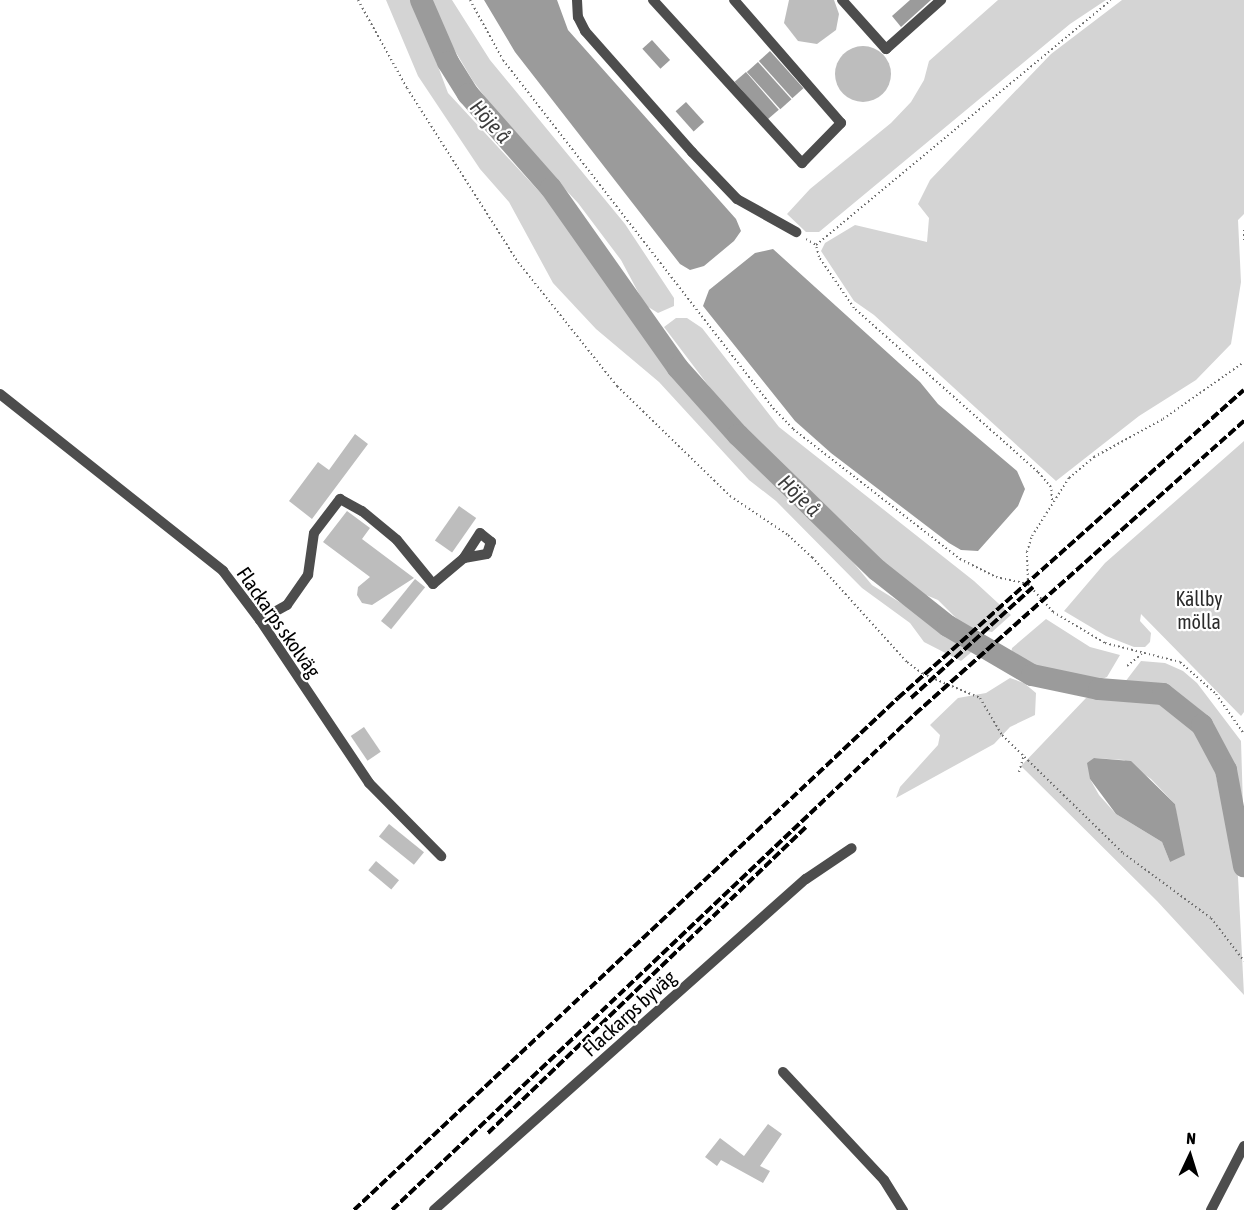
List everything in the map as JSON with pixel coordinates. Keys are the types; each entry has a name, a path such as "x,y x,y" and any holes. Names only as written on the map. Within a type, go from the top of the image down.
{"street":[{"path":"577,0 578,17 585,31 692,152 737,199 796,232"},
{"path":"653,0 802,163 841,123 734,0"},
{"path":"843,0 885,49 941,0"},
{"name":"Flackarps skolväg","path":"0,394 223,571 260,620 369,783 441,856"},
{"path":"260,620 287,605 308,574 314,533 340,499 362,511 397,540 433,584 464,558"},
{"name":"Flackarps byväg","path":"434,1210 806,879 852,848"},
{"path":"783,1072 884,1180 903,1210"},
{"path":"1211,1210 1244,1146"}],"path":[{"path":"358,0 407,88 518,262 582,346 729,496 788,535 812,557 907,662 923,674 980,698 1002,735 1145,872 1211,918 1244,961"},
{"path":"470,0 503,60 773,408 821,453 946,551 996,577 1028,584 1053,612 1093,636 1142,654 1166,657 1186,666 1216,694 1244,734"},
{"path":"1052,500 1051,487 1038,472 854,308 819,257 816,245 1111,0"},
{"path":"1244,230 1244,240"},
{"path":"1028,584 1027,552 1052,500 1069,478 1094,457 1163,419 1244,362"},
{"path":"1127,666 1142,654"},
{"path":"1019,772 1024,755"}],"green space":[{"path":"386,0 413,0 448,93 574,229 626,309 703,409 774,483 817,519 872,585 975,649 961,661 924,642 910,623 862,588 776,501 749,480 659,382 596,329 553,283 509,202 480,169 418,76"},
{"path":"430,0 452,0 490,60 625,224 674,298 674,306 658,313 645,305 621,260 578,203 509,129 473,81 439,24"},
{"path":"998,0 1106,0 1070,24 819,232 806,232 787,214 810,189 891,123 911,102 924,80 929,61"},
{"path":"1122,0 1244,0 1244,214 1238,220 1241,282 1231,344 1196,380 1139,416 1056,481 874,315 854,301 821,251 825,243 855,225 927,242 929,218 918,204 930,180 1051,54"},
{"path":"676,318 687,318 702,328 779,427 974,581 1011,615 992,632 965,627 938,600 909,588 882,565 854,532 761,445 714,393 664,327"},
{"name":"Källby mölla","path":"1244,441 1244,712 1241,716 1141,614 1140,621 1151,633 1150,642 1145,647 1134,647 1106,636 1064,611 1105,563"},
{"path":"1046,619 1090,647 1120,655 1107,677 1094,682 1016,660 1011,654 1012,648"},
{"path":"1141,661 1165,663 1183,671 1197,683 1241,741 1244,839 1231,766 1222,742 1200,710 1186,699 1149,685 1125,682"},
{"path":"1010,678 1024,683 1036,693 1035,715 1010,727 994,744 896,798 900,787 938,745 940,735 930,725 958,698 986,693"},
{"path":"1136,697 1173,707 1203,737 1212,757 1238,877 1244,995 1157,901 1021,766 1086,698","holes":["1094,758 1124,760 1151,779 1175,804 1177,819 1170,862 1162,842 1116,814 1099,795 1090,779"]}],"shaded area":[{"path":"484,0 557,0 568,30 736,219 741,231 734,241 704,266 690,270 680,264 515,52"},
{"path":"910,0 931,0 901,27 892,16"},
{"path":"652,40 670,60 660,69 642,49"},
{"path":"770,51 803,88 792,98 759,61"},
{"path":"758,62 791,99 780,109 747,72"},
{"path":"746,72 779,110 767,120 735,82"},
{"path":"686,102 704,122 694,131 676,111"},
{"path":"773,249 920,382 938,404 1017,471 1025,489 1018,506 978,551 961,550 949,543 831,453 795,421 703,306 709,290 755,253"},
{"path":"1094,758 1131,761 1175,804 1185,855 1170,862 1162,842 1116,814 1090,779 1087,763"}],"building":[{"path":"789,0 834,0 839,14 836,30 817,44 798,41 784,23"},
{"path":"863,46 874,48 883,54 889,63 891,74 889,85 883,94 874,100 863,102 852,100 843,94 837,85 835,74 837,63 843,54 852,48"},
{"path":"355,434 368,444 312,519 289,501 318,462 329,470"},
{"path":"459,506 476,518 452,552 435,540"},
{"path":"347,511 370,528 362,539 414,578 372,605 362,603 357,595 358,587 370,577 323,542"},
{"path":"415,579 425,587 391,629 381,621"},
{"path":"364,727 381,752 368,761 351,736"},
{"path":"389,824 424,852 414,865 379,836"},
{"path":"376,861 399,880 391,889 368,870"},
{"path":"768,1124 782,1134 760,1166 770,1171 763,1183 721,1160 717,1166 705,1157 720,1138 744,1156"}],"waterway":[{"name":"Höje å","path":"421,0 448,62 468,94 551,188 678,368 738,435 877,570 948,626 1032,675 1099,689 1163,694 1202,725 1226,770 1244,866"}],"railway":[{"path":"354,1210 898,698 1244,390"},
{"path":"392,1210 915,714 1244,421"},
{"path":"911,698 1033,587"},
{"path":"488,1133 806,827"}]}
